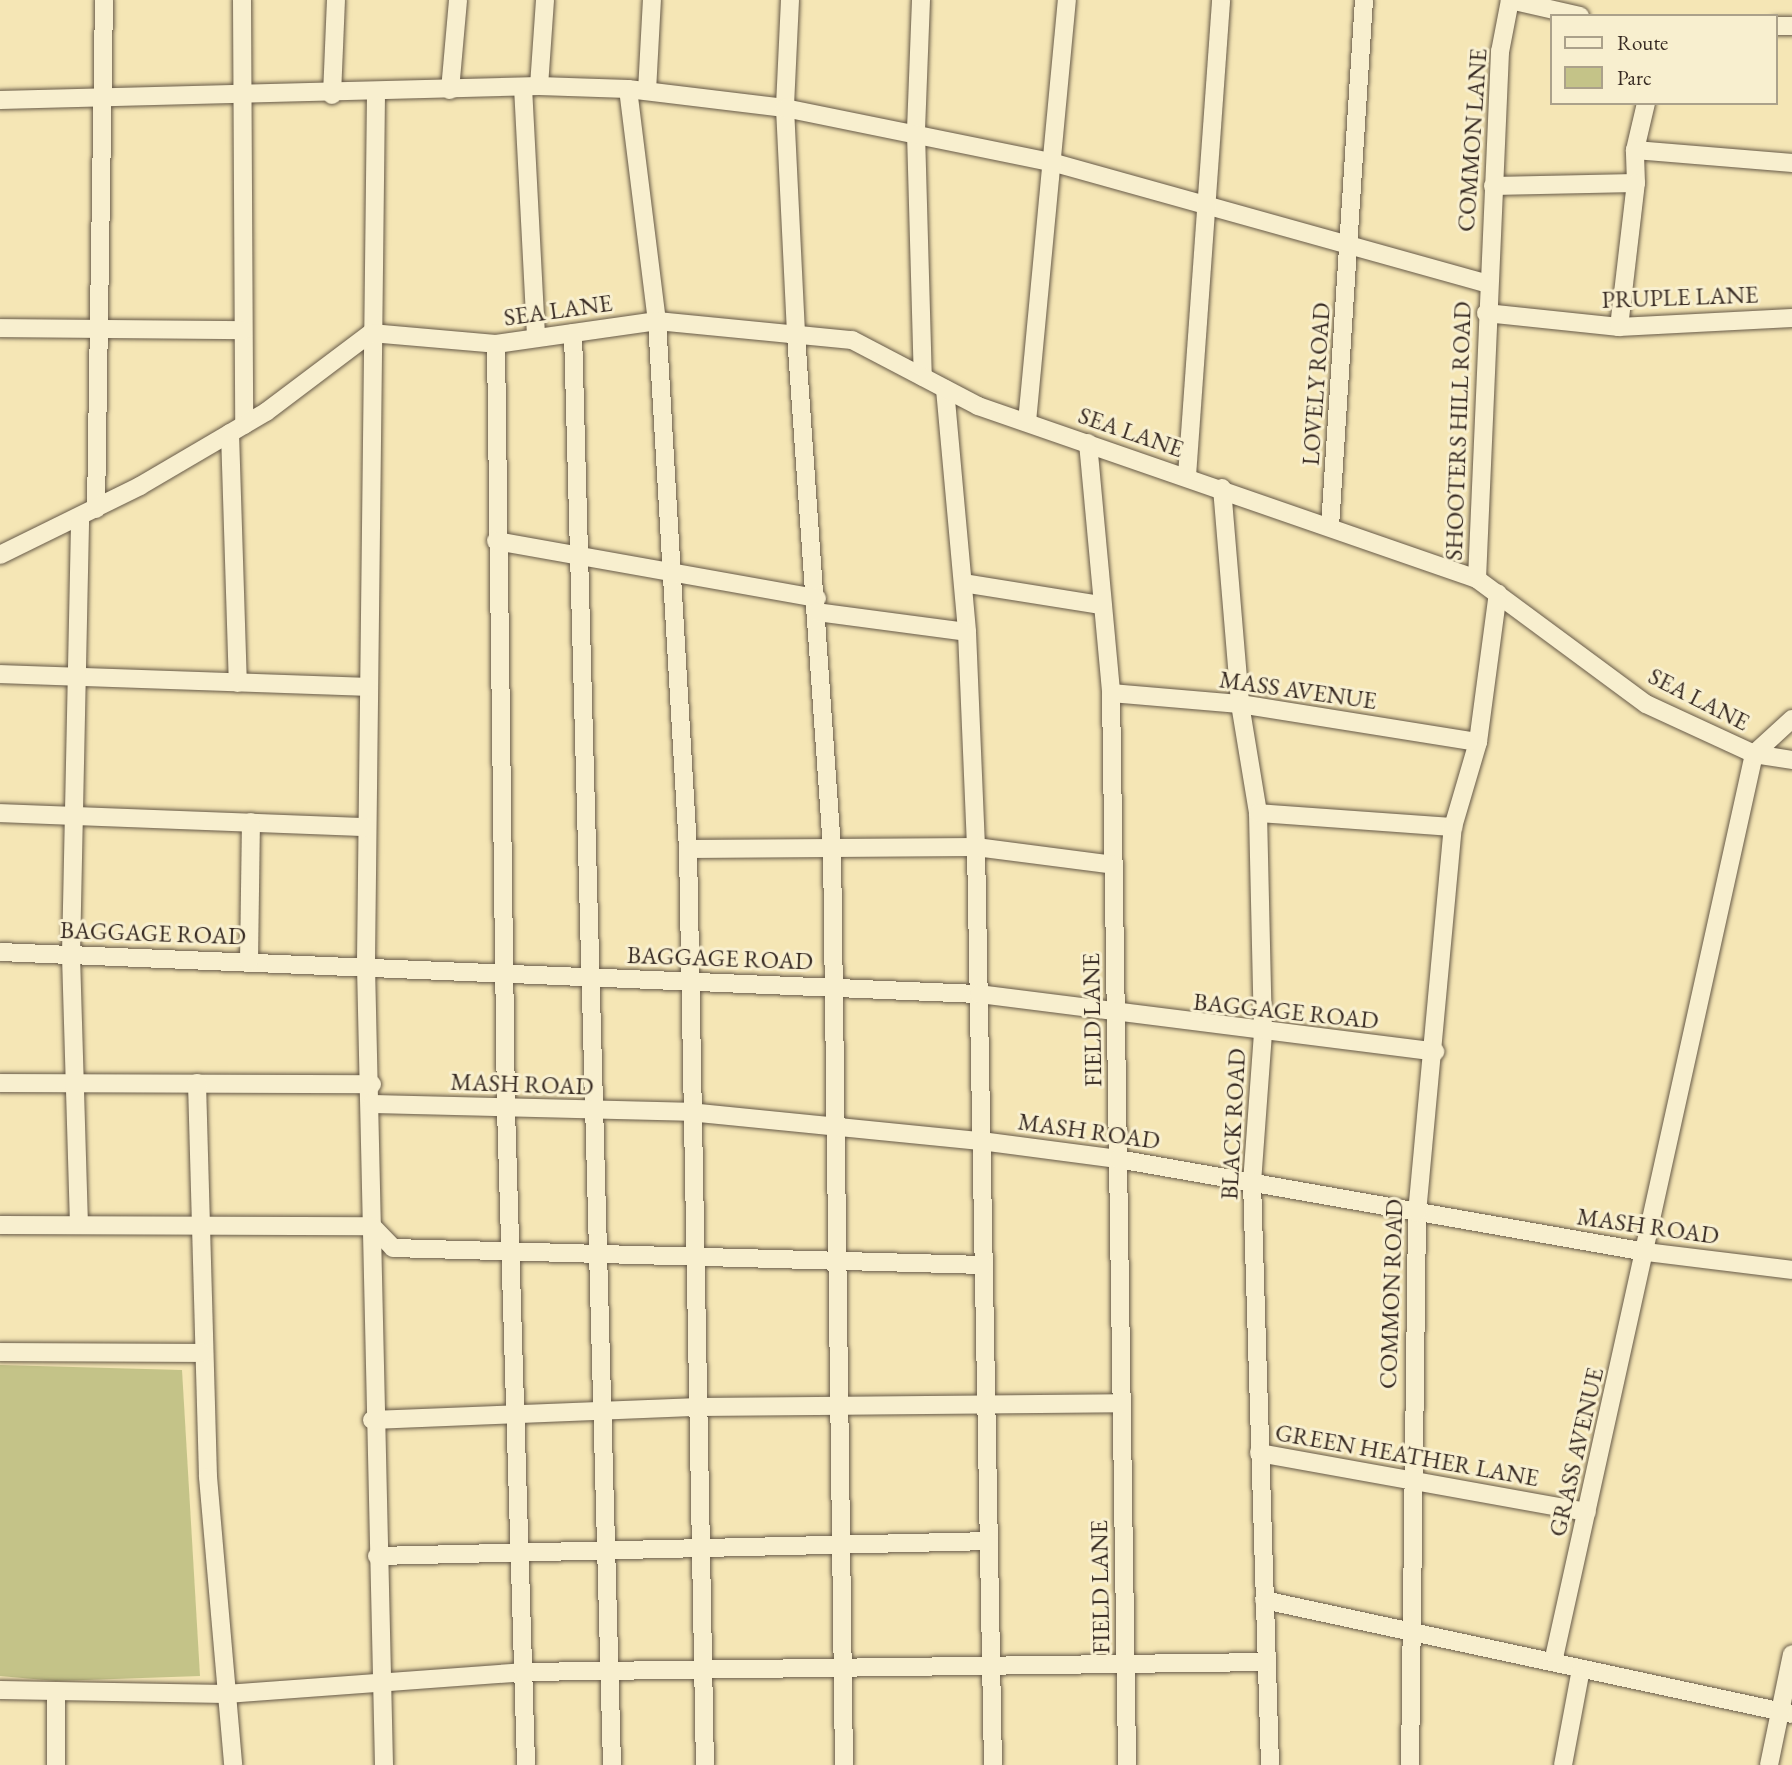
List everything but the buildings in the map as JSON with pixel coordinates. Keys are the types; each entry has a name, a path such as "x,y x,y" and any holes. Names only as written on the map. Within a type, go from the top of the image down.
{"street":[{"path":"96,509 100,329 99,97 104,0"},
{"path":"238,682 237,429 243,330 242,0"},
{"path":"332,95 336,0"},
{"path":"450,90 458,0"},
{"path":"536,338 531,86 545,0"},
{"path":"647,91 652,0"},
{"path":"790,0 785,108 796,335 832,849 832,1127 844,1765"},
{"path":"921,0 916,134 923,377"},
{"path":"1027,422 1055,163 1067,0"},
{"path":"1187,476 1211,206 1221,0"},
{"name":"LOVELY ROAD","path":"1330,527 1364,0"},
{"path":"1510,0 1571,14"},
{"name":"COMMON LANE","path":"1487,284 1500,52 1510,0"},
{"path":"0,100 376,94 531,86 628,89 785,108 1055,163 1487,284"},
{"path":"628,89 657,321 688,849 689,1112 696,1258 705,1765"},
{"path":"376,94 371,334 366,966 372,1084 372,1420 384,1765"},
{"path":"1619,327 1636,183 1635,150 1646,105"},
{"path":"1635,150 1792,163"},
{"path":"1493,186 1636,183"},
{"name":"SHOOTERS HILL ROAD","path":"1477,579 1487,284"},
{"name":"PRUPLE LANE","path":"1486,313 1619,327 1792,318"},
{"name":"SEA LANE","path":"371,334 496,344 657,321 852,340 945,389 1027,422 1477,579 1646,704 1754,754 1646,1252"},
{"path":"0,328 243,330"},
{"path":"573,332 584,553 612,1765"},
{"path":"0,555 96,509 237,429 371,334"},
{"path":"496,344 496,541 506,975 506,1109 526,1765"},
{"path":"945,389 967,632 976,847 993,1765"},
{"name":"FIELD LANE","path":"1088,443 1111,693 1127,1765"},
{"name":"BLACK ROAD","path":"1222,488 1240,704 1258,813 1263,1033 1252,1182 1258,1453 1270,1765"},
{"path":"79,518 71,954 79,1225"},
{"path":"496,541 584,553 672,576 967,632"},
{"path":"963,583 1101,606"},
{"name":"COMMON ROAD","path":"1410,1765 1410,1479 1417,1213 1453,827 1478,742 1498,593"},
{"path":"0,674 369,688"},
{"name":"MASS AVENUE","path":"1111,693 1240,704 1478,742"},
{"path":"1754,754 1792,719"},
{"path":"1754,754 1792,760"},
{"path":"0,813 366,827"},
{"path":"1258,813 1453,827"},
{"path":"249,961 251,822"},
{"path":"688,849 976,847 1114,864"},
{"name":"BAGGAGE ROAD","path":"0,952 366,966 689,983 831,985 979,994 1116,1016 1434,1052"},
{"path":"0,1083 372,1084"},
{"path":"197,1083 197,1224 203,1353 233,1765"},
{"name":"MASH ROAD","path":"372,1104 597,1112 689,1112 981,1141 1118,1159 1646,1252 1792,1270"},
{"path":"0,1225 372,1226 393,1248 984,1265"},
{"name":"GRASS AVENUE","path":"1553,1662 1646,1252"},
{"path":"0,1352 203,1353"},
{"path":"372,1420 515,1412 699,1407 987,1407 1122,1403"},
{"name":"GREEN HEATHER LANE","path":"1258,1453 1587,1512"},
{"path":"377,1556 703,1545 989,1541"},
{"path":"1264,1600 1786,1713"},
{"path":"1769,1765 1786,1713 1792,1654"},
{"path":"0,1690 226,1694 523,1672 1126,1667 1266,1661"},
{"path":"1563,1765 1581,1669"},
{"path":"55,1691 56,1765"}],"green space":[{"path":"0,1365 182,1370 200,1676 56,1681 0,1676"}]}
